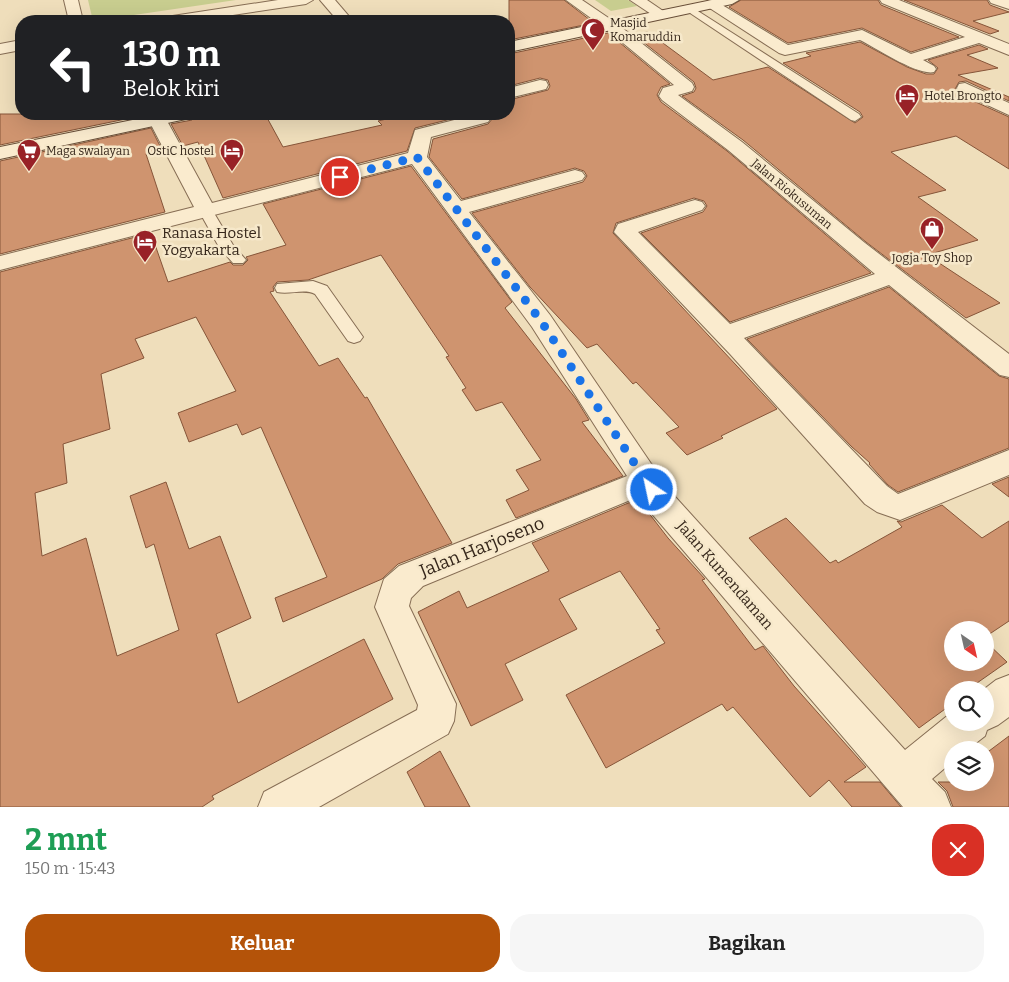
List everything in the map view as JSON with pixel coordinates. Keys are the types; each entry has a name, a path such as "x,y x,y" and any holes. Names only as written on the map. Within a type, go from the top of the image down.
{"street":[{"path":"71,0 75,15"},
{"path":"206,15 306,0"},
{"path":"327,0 341,15"},
{"path":"573,0 611,26"},
{"path":"637,0 662,15"},
{"path":"515,47 732,0"},
{"path":"887,0 1009,50"},
{"path":"996,0 1009,5"},
{"path":"713,4 785,50 862,35 928,70"},
{"name":"Jalan Riokusuman","path":"611,26 686,87 669,92 668,96 735,146 892,276 1009,368"},
{"path":"908,60 979,38"},
{"path":"0,49 15,46"},
{"path":"515,91 540,85"},
{"path":"966,88 1009,110"},
{"path":"0,153 152,120"},
{"path":"158,120 206,211"},
{"path":"0,263 417,157 422,134 474,120"},
{"name":"Jalan Kumendaman","path":"417,157 541,321 658,499 930,807"},
{"path":"456,209 575,176"},
{"path":"695,206 626,229 625,232 726,335 876,494 888,503 900,507 1009,462"},
{"path":"726,335 892,276"},
{"name":"Jalan Harjoseno","path":"279,807 435,721 437,704 392,607 396,590 411,576 646,481"},
{"path":"994,705 1009,693"},
{"path":"903,777 960,731"}],"lane":[{"path":"690,9 855,117"},
{"path":"206,211 227,248 238,260"},
{"path":"283,288 313,286 321,290 354,337"}],"green space":[{"path":"88,0 236,0 134,15 92,15"},
{"path":"595,0 628,0 637,6 611,11"}],"building":[{"path":"509,0 564,0 594,23 515,39 515,15 509,15"},
{"path":"741,0 878,0 881,5 959,37 911,52 862,28 788,43 729,7"},
{"path":"904,0 987,0 990,5 1009,12 973,21 999,31 990,34"},
{"path":"648,32 713,80 768,67 855,123 863,117 860,112 783,63 811,56 806,53 860,42 907,67 926,74 934,74 938,68 928,60 979,45 988,49 967,55 998,68 958,75 1009,97 1009,101 966,81 959,82 955,89 958,94 1009,117 1009,169 956,136 891,152 946,190 918,197 978,240 927,255 1000,303 966,318 866,242 743,140 682,96 694,92 696,88 694,82 633,34"},
{"path":"608,33 670,84 661,87 657,95 661,102 727,151 871,273 730,322 641,233 703,212 707,206 704,201 694,198 616,223 613,233 777,409 687,455 666,433 679,427 636,382 633,384 597,344 587,348 530,287 472,213 583,182 587,176 584,171 575,168 462,199 429,157 433,139 488,124 491,120 515,120 515,98 548,90 550,86 548,80 540,78 515,84 515,53"},
{"path":"0,114 15,114 15,120 121,120 0,145"},
{"path":"192,120 268,120 283,147 382,125 378,121 382,120 447,120 415,128 407,151 223,198 198,142 183,146 171,124"},
{"path":"151,128 162,150 146,154 165,212 0,254 0,161"},
{"path":"411,166 512,302 505,308 576,399 589,420 582,422 623,476 516,518 506,500 529,490 516,470 541,460 502,402 476,411 462,390 466,388 446,357 449,356 381,255 308,280 277,282 273,287 274,291 270,292 319,366 338,358 365,398 367,397 452,543 398,564 382,579 283,622 275,598 327,577 261,427 242,435 237,424 189,442 178,413 236,391 196,317 135,339 144,358 101,374 110,429 63,444 67,483 35,493 42,556 86,538 117,656 179,630 154,544 146,548 130,496 166,482 189,549 220,536 251,618 216,634 238,703 364,639 393,699 212,796 214,799 202,807 0,807 0,272 151,233 168,282 230,262 233,265 243,265 248,260 246,257 286,245 263,204"},
{"path":"889,287 999,376 1009,379 1009,448 898,492 888,485 870,463 852,447 747,339"},
{"path":"1009,477 1009,497 992,484"},
{"path":"638,499 668,538 705,579 702,580 755,650 763,646 794,686 866,767 844,782 880,782 901,807 852,807 829,780 810,797 733,707 727,711 722,704 606,768 566,695 665,643 656,630 660,629 620,571 559,599 577,629 505,664 523,700 471,726 418,612 459,591 467,608 549,571 532,543"},
{"path":"942,505 982,538 1009,521 1009,621 994,631 994,621 944,621 944,671 994,671 994,650 1007,662 980,681 944,681 944,710 919,728 749,538 786,518 830,563 836,560 838,563 902,527 897,521 901,522"},
{"path":"1009,736 1009,807 953,807 947,791 994,791 994,747"},
{"path":"440,751 470,807 425,807 407,772"},
{"path":"938,782 944,782 944,788"}],"place":[{"name":"Masjid Komaruddin","path":"593,51"},
{"name":"Hotel Brongto","path":"907,117"},
{"name":"Maga swalayan","path":"29,172"},
{"name":"OstiC hostel","path":"232,172"},
{"name":"Jogja Toy Shop","path":"932,250"},
{"name":"Ranasa Hostel Yogyakarta","path":"145,263"}],"route":[{"path":"340,177 417,157 541,321 652,490"}]}
